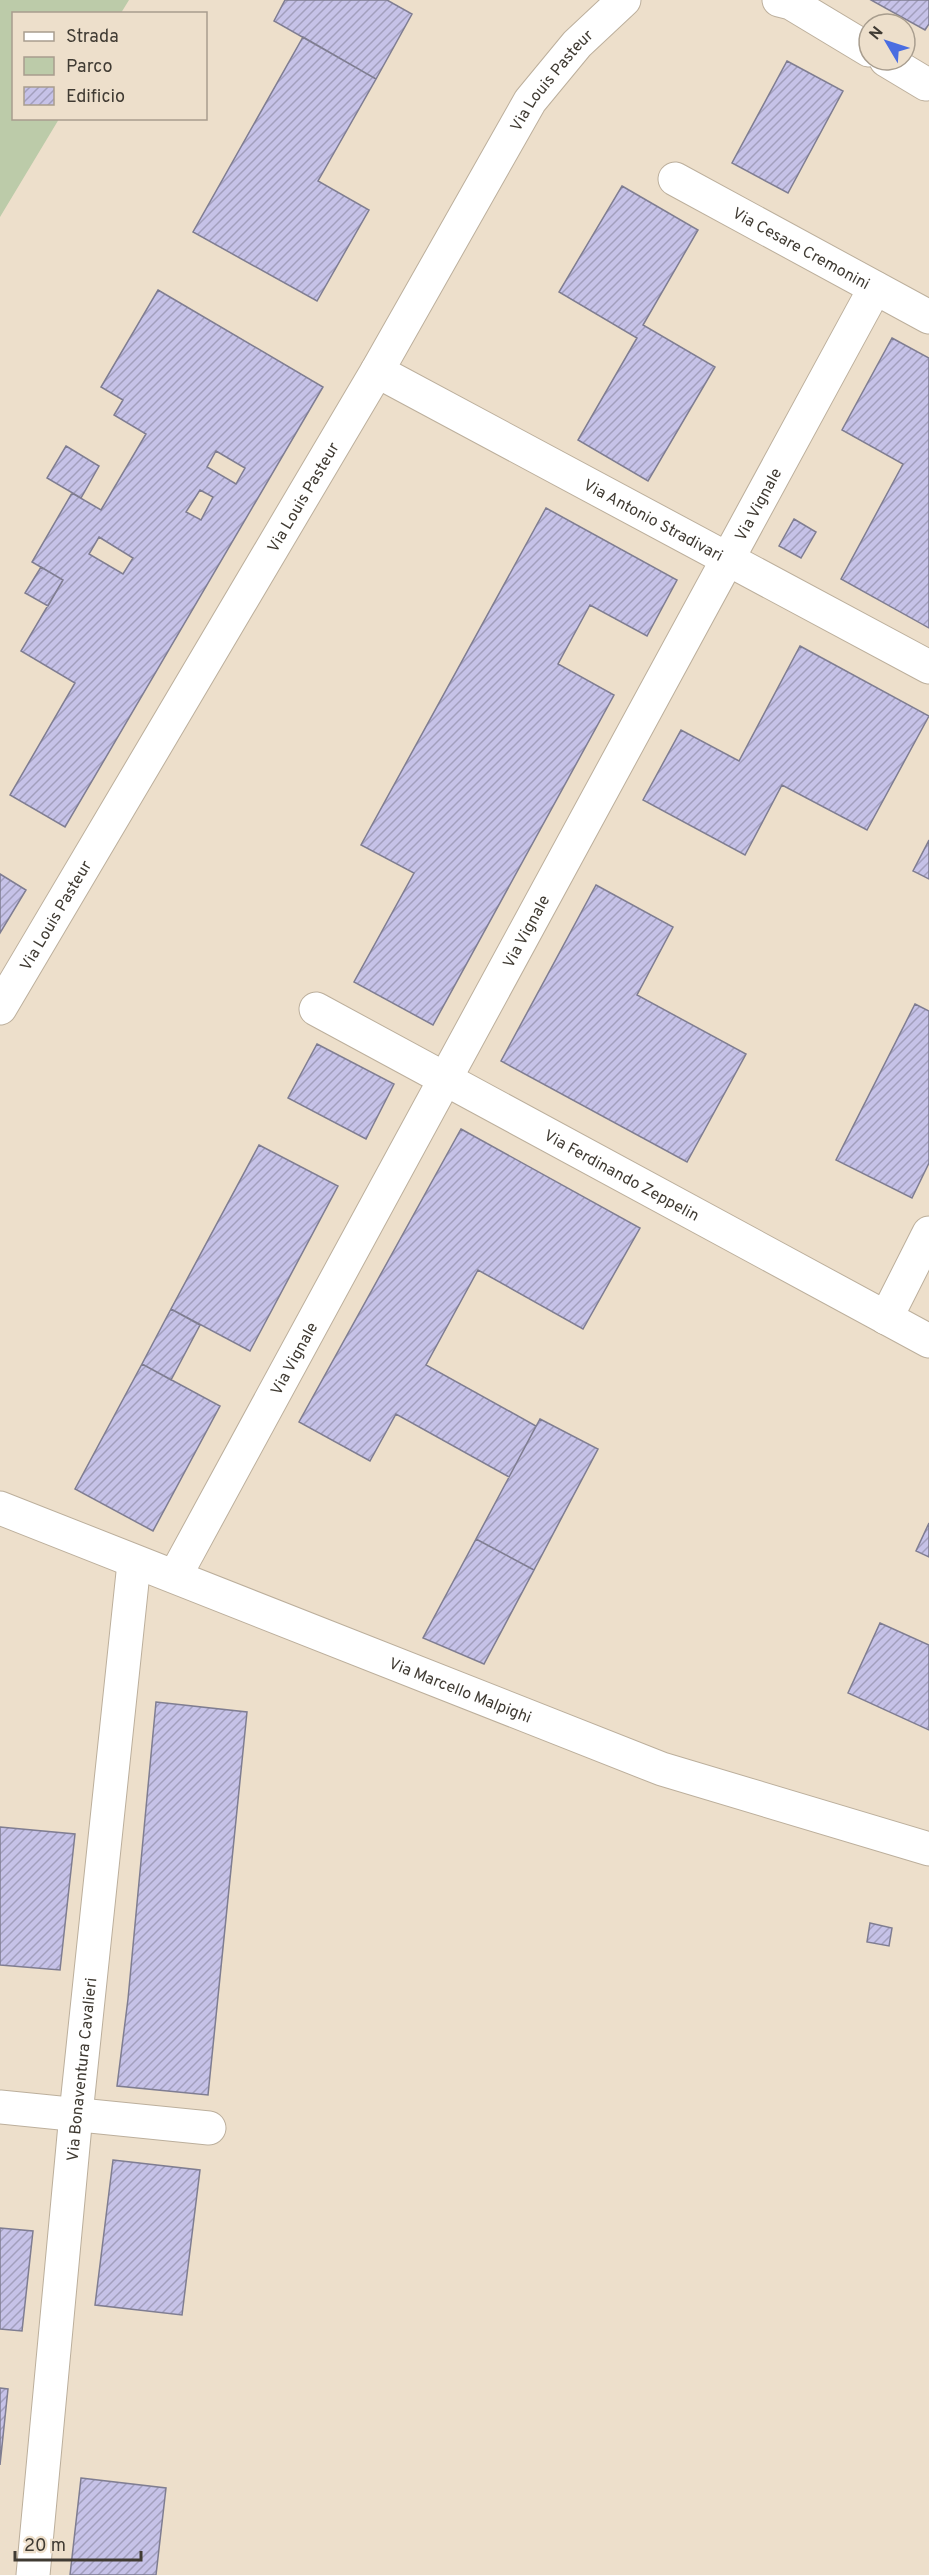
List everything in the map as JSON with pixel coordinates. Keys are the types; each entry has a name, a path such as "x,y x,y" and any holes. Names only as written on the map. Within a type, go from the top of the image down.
{"street":[{"name":"Via Louis Pasteur","path":"0,1008 376,371 530,101 578,44 624,0"},
{"path":"788,1 857,43"},
{"path":"906,72 926,84"},
{"name":"Via Cesare Cremonini","path":"675,179 929,317"},
{"name":"Via Vignale","path":"175,1576 875,288"},
{"name":"Via Antonio Stradivari","path":"376,371 929,667"},
{"name":"Via Ferdinando Zeppelin","path":"316,1009 443,1080 929,1341"},
{"path":"886,1318 929,1233"},
{"name":"Via Marcello Malpighi","path":"0,1508 134,1563 175,1576 422,1676 662,1769 925,1839"},
{"name":"Via Bonaventura Cavalieri","path":"33,2575 76,2114 134,1563"},
{"path":"0,2106 209,2128"}],"green space":[{"path":"0,0 129,0 122,12 12,12 12,120 58,120 0,217"}],"building":[{"path":"285,0 387,0 412,14 376,79 274,21"},
{"path":"871,0 929,0 929,24 925,30 917,26 917,12 893,12"},
{"path":"303,37 376,79 318,181 369,210 317,301 193,232"},
{"path":"787,61 843,91 788,193 732,163"},
{"path":"622,186 698,230 643,325 715,367 648,481 578,440 637,338 559,292"},
{"path":"158,290 323,387 65,827 10,795 75,683 21,651 63,580 32,562 72,493 101,510 146,434 114,415 123,400 101,387","holes":["216,451 245,468 236,484 207,467","200,490 213,497 201,520 186,512","99,537 133,558 123,574 89,554"]},
{"path":"892,338 929,358 929,628 841,579 903,464 842,430"},
{"path":"66,446 99,466 81,498 47,478"},
{"path":"546,508 677,580 647,636 590,605 558,664 614,695 433,1025 354,982 414,873 361,845"},
{"path":"794,519 816,532 801,558 779,546"},
{"path":"41,567 63,580 48,606 25,593"},
{"path":"800,646 929,716 867,830 782,785 745,855 643,800 681,730 739,761"},
{"path":"929,840 929,879 913,871"},
{"path":"0,874 26,890 0,933"},
{"path":"596,885 673,927 637,995 746,1054 687,1162 501,1061"},
{"path":"915,1004 929,1011 929,1163 912,1198 836,1160"},
{"path":"317,1044 394,1084 366,1139 288,1098"},
{"path":"461,1129 640,1228 583,1329 478,1270 426,1365 536,1426 509,1477 396,1414 370,1461 299,1422"},
{"path":"259,1145 338,1186 250,1351 171,1309"},
{"path":"171,1309 200,1325 171,1380 142,1364"},
{"path":"142,1364 220,1406 153,1531 75,1489"},
{"path":"540,1419 598,1449 534,1570 476,1539"},
{"path":"929,1523 929,1557 916,1551"},
{"path":"476,1539 534,1570 484,1664 423,1638"},
{"path":"880,1623 929,1645 929,1730 848,1693"},
{"path":"156,1702 247,1712 208,2095 117,2086 128,1999"},
{"path":"0,1827 75,1834 60,1970 0,1965"},
{"path":"870,1923 892,1928 889,1946 867,1942"},
{"path":"113,2160 200,2170 182,2315 95,2305"},
{"path":"0,2228 33,2231 22,2331 0,2329"},
{"path":"0,2388 8,2389 0,2465"},
{"path":"81,2478 166,2488 156,2575 70,2575"}]}
